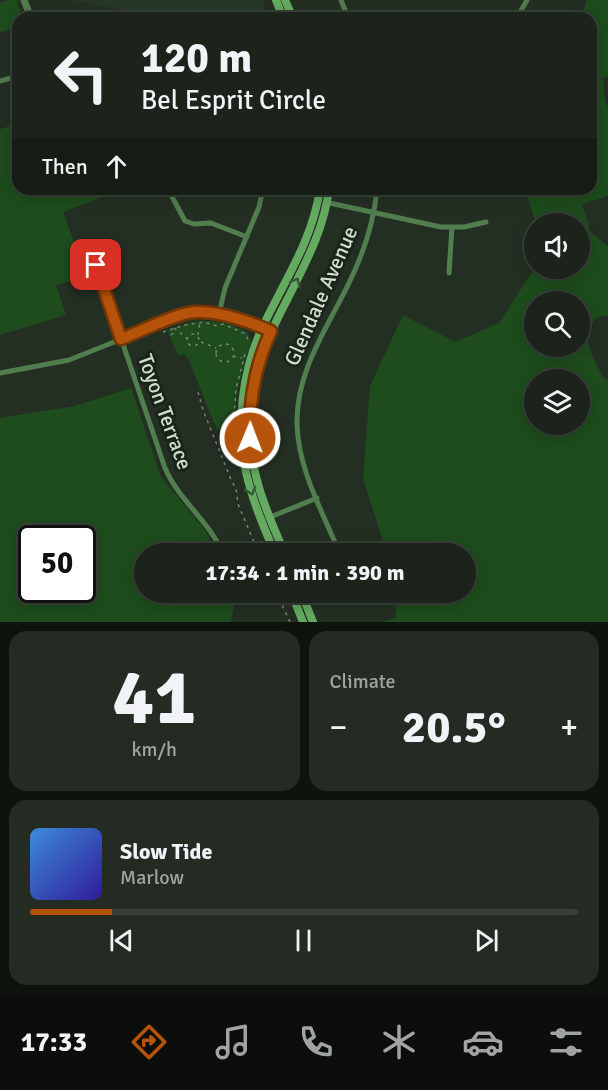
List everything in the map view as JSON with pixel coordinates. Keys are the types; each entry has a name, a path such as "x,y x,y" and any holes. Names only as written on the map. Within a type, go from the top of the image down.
{"main road":[{"path":"279,543 245,471 241,412 247,372 262,328 307,239 319,195"},
{"path":"272,543 257,480 250,438 249,415 259,361 271,331 318,236 328,195"},
{"path":"295,603 303,622"},
{"path":"304,603 312,622"}],"street":[{"path":"171,195 185,221 194,224 211,223 247,237"},
{"path":"219,314 225,288 259,207 262,195"},
{"name":"Glendale Avenue","path":"335,543 304,464 297,424 301,388 312,354 359,261 374,212 376,195"},
{"path":"318,201 452,227 486,222"},
{"path":"449,273 452,227"},
{"name":"Toyon Terrace","path":"90,247 168,476 214,534 218,543"},
{"path":"0,374 69,360 194,312 219,314 271,331"},
{"path":"266,519 317,498"}],"path":[{"path":"199,342 200,322"},
{"path":"163,332 200,322 217,326 223,324 246,334 249,341 236,389 233,431"},
{"path":"171,335 175,330"},
{"path":"175,330 187,338 191,346 196,346 199,342"},
{"path":"187,338 192,334 198,335"},
{"path":"199,342 217,348"},
{"path":"228,344 233,349 233,356 229,361 221,361 216,355 217,348 228,344"},
{"path":"233,356 243,359"},
{"path":"198,392 203,410 236,488 238,504 254,543"},
{"path":"282,603 290,622"}],"shaded area":[{"path":"71,0 263,0 266,9 261,12 130,12"}],"green space":[{"path":"17,0 20,12 12,12 12,29 0,32 0,3"},
{"path":"587,0 608,0 608,76 603,78 605,101 608,107 608,196 582,204 585,213 533,213 527,195 597,195 597,12 583,12"},
{"path":"12,126 12,195 107,195 63,212 87,277 56,285 66,315 0,335 0,129"},
{"path":"590,230 608,246 608,316 597,317 590,329 590,291 524,291 524,357 590,357 590,348 604,378 608,380 608,622 383,622 396,618 397,603 476,603 476,543 384,543 363,479 370,386 403,315 455,342 499,323 528,279 590,279"},
{"path":"212,321 231,325 247,332 251,341 237,391 234,432 225,435 216,428 188,358 184,354 178,355 167,330 191,322"},
{"path":"131,388 161,477 205,530 211,543 134,543 134,603 234,603 231,622 0,622 0,418 75,406"}],"route":[{"path":"96,265 121,339 194,312 219,314 271,331 259,361 252,391 249,415 250,438"}]}
